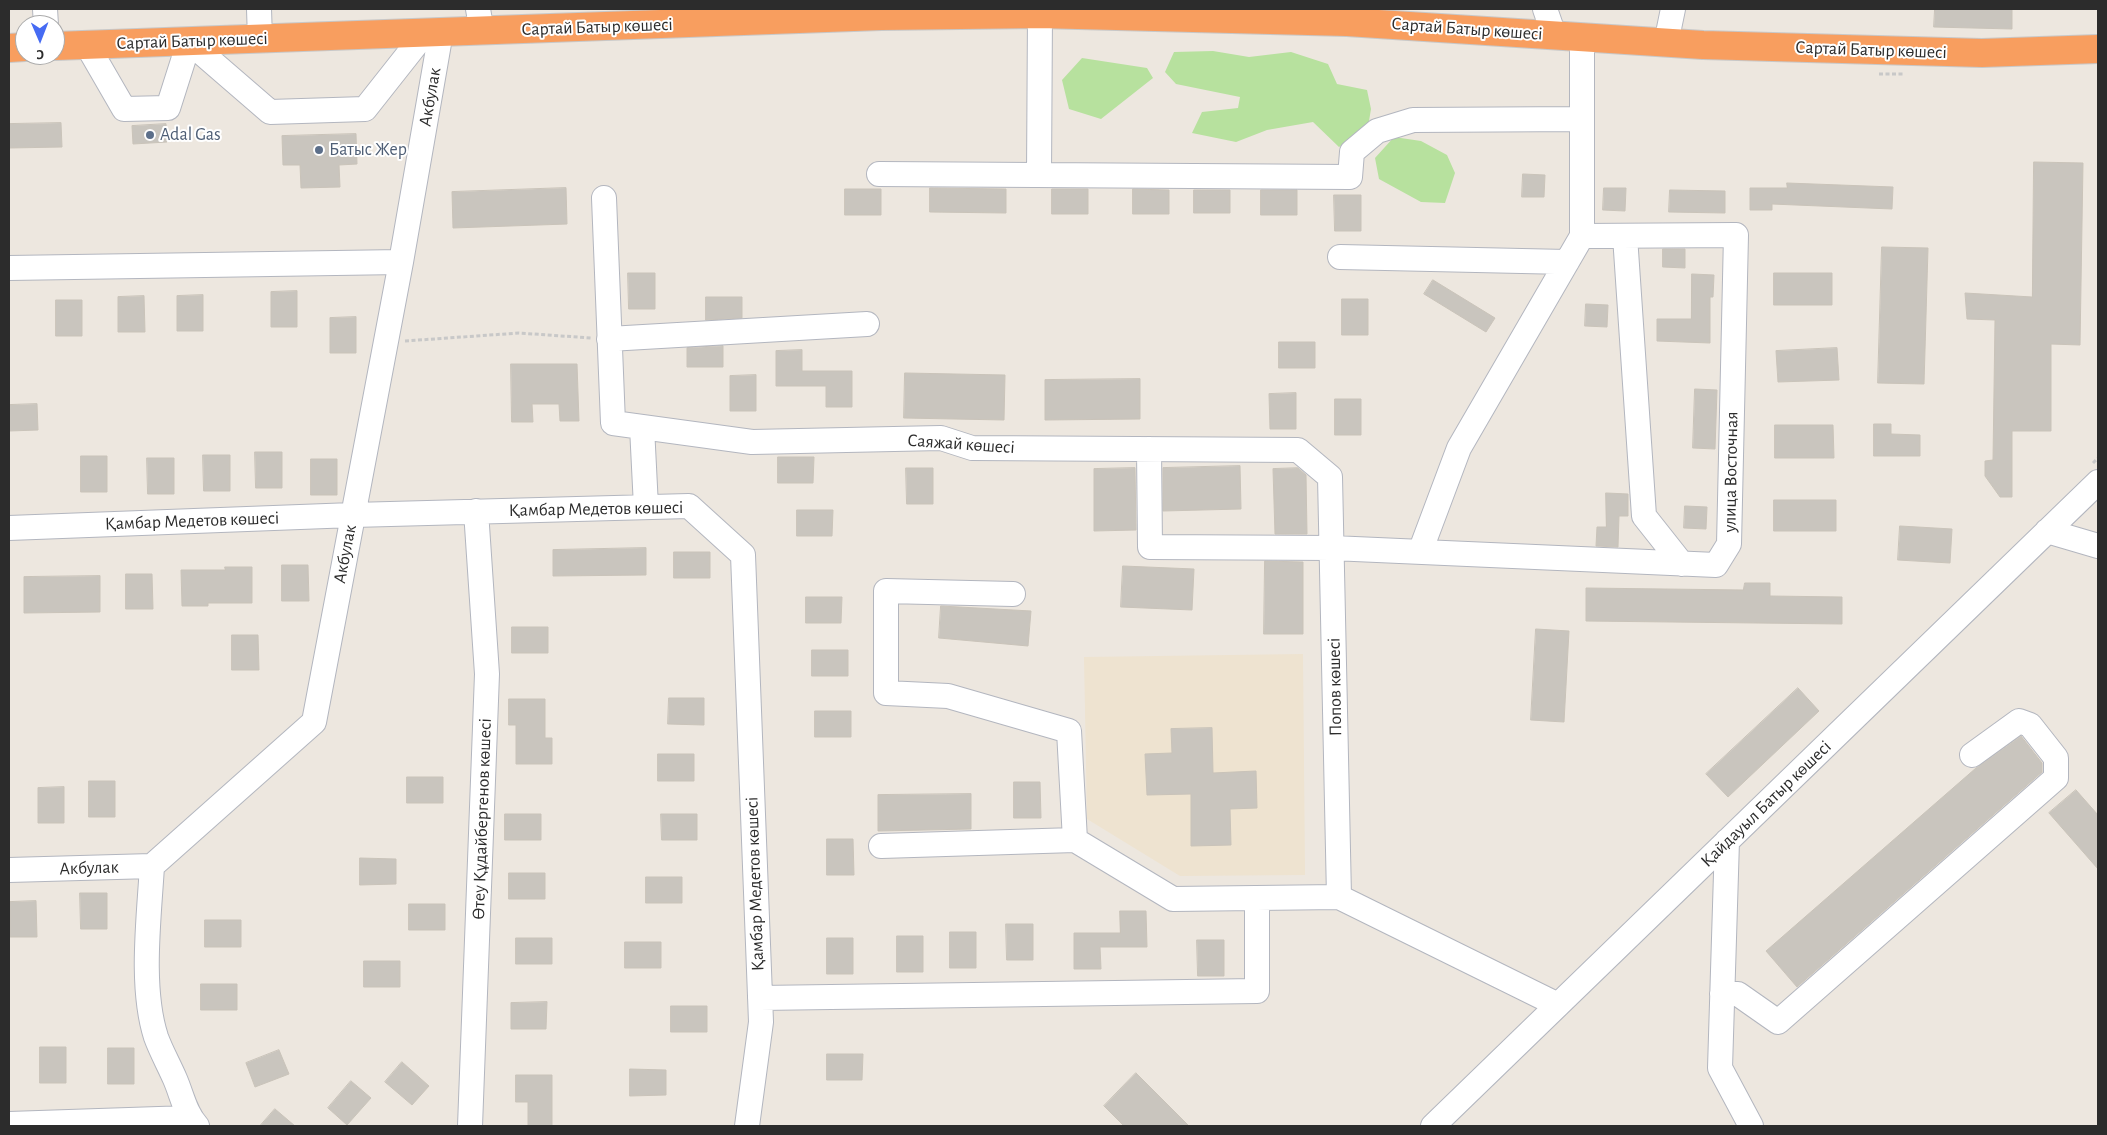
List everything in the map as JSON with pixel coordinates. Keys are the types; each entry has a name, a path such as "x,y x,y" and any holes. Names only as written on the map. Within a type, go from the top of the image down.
{"highway":[{"name":"Сартай Батыр көшесі","path":"65,46 433,33 480,20 881,12 1040,14 1071,12 1403,17 1554,35 1666,43 1982,52 2098,49"}],"street":[{"path":"258,9 260,39"},
{"path":"1545,9 1554,35"},
{"path":"1666,43 1673,9"},
{"path":"1039,175 1040,14"},
{"path":"87,45 124,109 168,108 189,42 270,112 365,109 433,33"},
{"name":"Акбулак","path":"9,870 152,866 314,722 401,262 433,33"},
{"path":"1420,552 1459,448 1582,236 1582,37"},
{"path":"879,174 1350,177 1352,152 1377,131 1413,120 1581,119"},
{"path":"604,198 609,339 867,324"},
{"name":"улица Восточная","path":"1149,449 1150,548 1332,548 1716,565 1729,544 1736,236 1582,236"},
{"path":"1625,236 1644,516 1682,564"},
{"path":"1340,257 1567,262"},
{"path":"9,268 401,262"},
{"name":"Саяжай көшесі","path":"609,339 613,423 752,442 941,438 972,448 1298,450 1330,477"},
{"path":"642,427 646,507"},
{"name":"Попов көшесі","path":"1330,477 1339,897"},
{"name":"Қайдауыл Батыр көшесі","path":"1433,1126 2098,482"},
{"name":"Қамбар Медетов көшесі","path":"9,528 476,511 689,506 743,555 761,1022 747,1126"},
{"name":"Өтеу Құдайбергенов көшесі","path":"470,1126 487,674 476,511"},
{"path":"2047,531 2098,546"},
{"path":"1013,594 886,591 886,693 948,696 1069,731 1075,840"},
{"path":"1722,994 1738,994 1778,1022 2056,778 2056,758 2030,725 2020,721 1972,755"},
{"path":"881,846 1075,840 1173,899 1339,897 1558,1005"},
{"path":"1727,841 1720,1068 1750,1126"},
{"path":"9,1124 193,1122 156,1037 149,1003 148,946 152,866"},
{"path":"760,998 1257,992 1256,898"}],"path":[{"path":"385,343 519,333 609,339"}],"shaded area":[{"path":"1303,654 1305,875 1180,876 1087,819 1084,657"}],"green space":[{"path":"1213,51 1249,57 1291,52 1328,64 1337,84 1367,90 1371,109 1368,127 1339,147 1313,122 1267,130 1236,142 1192,133 1202,112 1238,108 1240,97 1176,84 1165,72 1174,52"},
{"path":"1082,58 1147,68 1153,78 1101,119 1069,109 1062,80"},
{"path":"1394,137 1421,141 1447,155 1455,173 1445,203 1421,202 1379,179 1375,158"}],"building":[{"path":"1935,9 2012,9 2012,29 1934,27"},
{"path":"61,123 62,147 9,148 9,124"},
{"path":"166,124 167,142 133,144 132,126"},
{"path":"356,134 357,164 339,165 340,187 301,188 300,165 283,165 282,136"},
{"path":"2034,162 2083,163 2080,345 2051,344 2051,431 2012,431 2012,497 2000,497 1985,476 1985,461 1993,460 1995,320 1967,319 1965,293 2032,297"},
{"path":"1523,174 1545,175 1544,197 1522,197"},
{"path":"1787,183 1893,187 1892,209 1772,204 1772,210 1750,210 1750,188 1787,188"},
{"path":"566,188 567,224 453,228 452,192"},
{"path":"930,188 1006,189 1006,213 930,212"},
{"path":"1604,188 1626,188 1625,211 1603,210"},
{"path":"845,189 881,189 881,215 845,215"},
{"path":"1052,189 1088,189 1088,214 1052,214"},
{"path":"1133,189 1169,190 1169,214 1133,214"},
{"path":"1194,190 1230,190 1230,213 1194,213"},
{"path":"1261,190 1297,190 1297,215 1261,215"},
{"path":"1670,190 1725,191 1725,213 1669,212"},
{"path":"1334,195 1361,195 1361,231 1335,231"},
{"path":"1882,247 1928,248 1924,384 1878,383"},
{"path":"1663,249 1685,249 1685,268 1663,267"},
{"path":"628,273 655,273 655,309 629,309"},
{"path":"1774,273 1832,273 1832,305 1774,305"},
{"path":"1692,274 1714,275 1713,297 1710,297 1710,343 1657,341 1657,319 1691,319"},
{"path":"1433,280 1495,318 1486,332 1424,294"},
{"path":"297,291 297,327 271,327 271,292"},
{"path":"203,295 203,331 177,331 177,296"},
{"path":"144,296 145,332 118,332 118,297"},
{"path":"706,297 742,297 742,318 706,320"},
{"path":"1342,299 1368,299 1368,335 1342,335"},
{"path":"56,300 82,300 82,336 56,336"},
{"path":"1586,304 1608,305 1607,327 1585,326"},
{"path":"356,317 356,353 330,353 330,318"},
{"path":"1279,342 1315,342 1315,368 1279,368"},
{"path":"723,346 723,367 687,367 687,348"},
{"path":"1837,348 1839,380 1778,382 1776,351"},
{"path":"802,350 802,371 852,371 852,407 826,407 826,386 776,386 776,351"},
{"path":"511,364 577,364 579,421 560,421 559,404 532,404 533,422 512,422"},
{"path":"905,373 1005,375 1004,420 904,418"},
{"path":"756,375 756,411 730,411 730,376"},
{"path":"1140,379 1140,419 1045,420 1045,380"},
{"path":"1695,389 1717,390 1715,449 1693,448"},
{"path":"1296,393 1296,429 1270,429 1269,394"},
{"path":"1335,399 1361,399 1361,435 1335,435"},
{"path":"37,404 38,430 9,431 9,405"},
{"path":"1874,424 1891,424 1891,434 1920,435 1920,456 1874,456"},
{"path":"1775,425 1833,425 1834,458 1775,458"},
{"path":"255,452 282,452 282,488 256,488"},
{"path":"203,455 230,455 230,491 204,491"},
{"path":"81,456 107,456 107,492 81,492"},
{"path":"778,457 814,457 813,483 778,483"},
{"path":"147,458 174,458 174,494 148,494"},
{"path":"311,459 337,459 337,495 311,495"},
{"path":"1240,466 1241,509 1163,511 1163,468"},
{"path":"906,468 933,468 933,504 907,504"},
{"path":"1135,468 1136,530 1094,531 1094,469"},
{"path":"1298,468 1306,475 1307,534 1275,534 1273,469"},
{"path":"1606,493 1628,494 1628,516 1619,516 1618,547 1596,546 1597,527 1606,527"},
{"path":"1774,500 1836,500 1836,531 1774,531"},
{"path":"1685,506 1707,507 1706,529 1684,528"},
{"path":"797,510 833,510 832,536 797,536"},
{"path":"1900,526 1952,529 1950,563 1898,560"},
{"path":"646,548 646,575 553,576 553,550"},
{"path":"674,552 710,552 710,578 674,578"},
{"path":"1265,561 1303,562 1303,634 1264,634"},
{"path":"282,565 308,565 309,601 282,601"},
{"path":"1123,566 1194,569 1192,610 1121,607"},
{"path":"225,567 252,567 252,603 208,603 208,606 182,606 181,570 225,570"},
{"path":"126,574 152,574 153,609 126,609"},
{"path":"100,576 100,612 24,613 24,577"},
{"path":"1745,583 1770,583 1770,596 1842,597 1842,624 1586,621 1586,588 1743,590"},
{"path":"806,597 842,597 841,623 806,623"},
{"path":"941,606 1031,611 1028,646 939,638"},
{"path":"512,627 548,627 548,653 512,653"},
{"path":"1536,629 1569,631 1564,722 1531,720"},
{"path":"232,635 258,635 259,670 232,670"},
{"path":"812,650 848,650 848,676 812,676"},
{"path":"1798,688 1819,711 1728,797 1706,774"},
{"path":"669,698 704,698 704,725 668,724"},
{"path":"509,699 545,699 545,738 552,738 552,764 516,764 516,725 509,725"},
{"path":"815,711 851,711 851,737 815,737"},
{"path":"1212,728 1213,773 1256,771 1257,808 1230,809 1231,845 1191,846 1191,794 1147,795 1145,754 1172,753 1171,729"},
{"path":"2021,736 2042,763 2042,772 1797,987 1766,951 1976,768"},
{"path":"658,754 694,754 694,781 658,781"},
{"path":"407,777 443,777 443,803 407,803"},
{"path":"89,781 115,781 115,817 89,817"},
{"path":"1014,782 1040,782 1041,818 1014,818"},
{"path":"64,787 64,823 38,823 38,788"},
{"path":"2076,790 2098,815 2098,869 2049,813"},
{"path":"971,794 971,829 878,831 878,795"},
{"path":"505,814 541,814 541,840 505,840"},
{"path":"661,814 697,814 697,840 662,840"},
{"path":"827,839 853,839 854,875 827,875"},
{"path":"360,858 396,859 396,884 360,885"},
{"path":"509,873 545,873 545,899 509,899"},
{"path":"646,877 682,877 682,903 646,903"},
{"path":"80,893 107,893 107,929 81,929"},
{"path":"36,901 37,937 10,937 10,902"},
{"path":"409,904 445,904 445,930 409,930"},
{"path":"1120,911 1146,911 1147,947 1100,947 1101,969 1074,969 1074,933 1120,933"},
{"path":"205,920 241,920 241,947 205,947"},
{"path":"1006,924 1033,924 1033,960 1007,960"},
{"path":"950,932 976,932 976,968 950,968"},
{"path":"897,936 923,936 923,972 897,972"},
{"path":"516,938 552,938 552,964 516,964"},
{"path":"827,938 853,938 853,974 827,974"},
{"path":"1197,940 1224,940 1224,976 1198,976"},
{"path":"625,942 661,942 661,968 625,968"},
{"path":"364,961 400,961 400,987 364,987"},
{"path":"201,984 237,984 237,1010 201,1010"},
{"path":"547,1002 546,1029 511,1029 511,1003"},
{"path":"671,1006 707,1006 707,1032 671,1032"},
{"path":"40,1047 66,1047 66,1083 40,1083"},
{"path":"108,1048 134,1048 134,1084 108,1084"},
{"path":"279,1050 289,1074 255,1087 246,1063"},
{"path":"827,1054 863,1054 862,1080 827,1080"},
{"path":"402,1062 429,1086 412,1105 385,1082"},
{"path":"630,1069 666,1070 666,1095 630,1096"},
{"path":"1136,1073 1189,1126 1124,1126 1104,1106"},
{"path":"516,1075 552,1075 552,1126 528,1126 528,1102 516,1102"},
{"path":"351,1081 371,1098 347,1125 328,1108"},
{"path":"275,1109 295,1126 260,1126"}],"place":[{"name":"Adal Gas","path":"150,135"},
{"name":"Батыс Жер","path":"319,150"}]}
